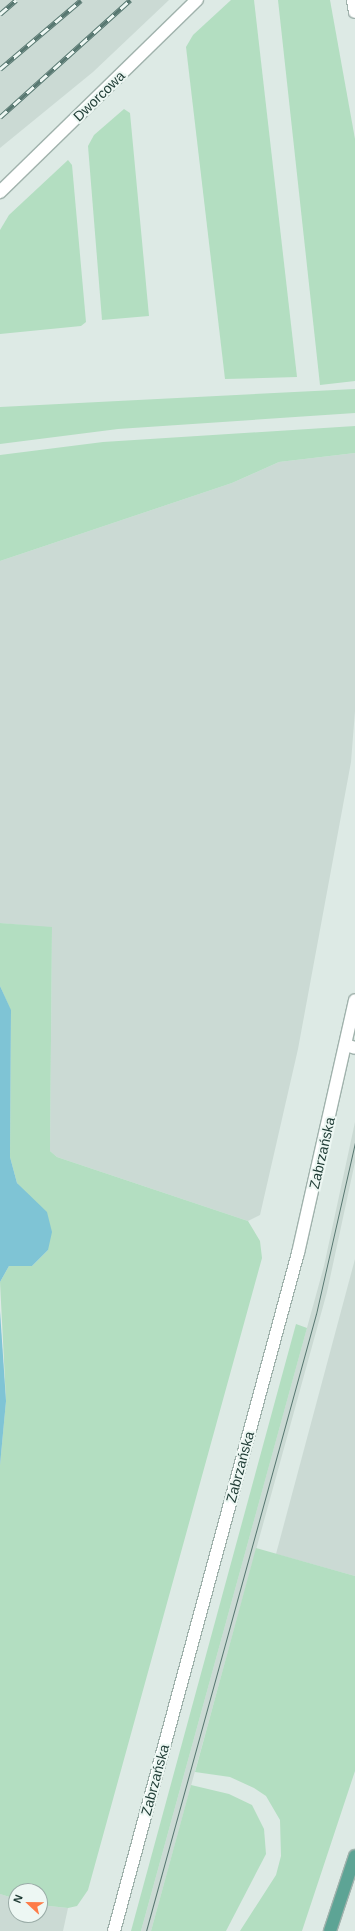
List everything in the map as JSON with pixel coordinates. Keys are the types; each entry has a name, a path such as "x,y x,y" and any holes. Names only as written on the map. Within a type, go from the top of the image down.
{"main road":[{"name":"Dworcowa","path":"0,192 197,0"},
{"path":"353,0 355,12"},
{"name":"Zabrzańska","path":"114,1931 298,1253 351,1047 355,1000"},
{"path":"330,1931 355,1856"}],"shaded area":[{"path":"0,0 169,0 93,72 0,148"},
{"path":"355,453 355,711 351,762 298,1049 260,1215 248,1221 57,1157 50,1151 52,928 0,923 0,561 232,483 279,462"},
{"path":"355,1122 355,1162 327,1292 151,1931 141,1931 324,1266"},
{"path":"355,1259 355,1576 276,1554"},
{"path":"0,1894 8,1896 8,1923 48,1923 48,1906 68,1908 63,1931 0,1931"}],"green space":[{"path":"231,0 254,0 297,377 225,379 186,47 193,35"},
{"path":"278,0 330,0 355,139 355,381 320,385"},
{"path":"124,109 130,113 149,316 102,320 88,146 94,135"},
{"path":"68,160 72,165 86,322 81,326 0,334 0,230 9,215"},
{"path":"355,389 355,413 118,429 0,444 0,407"},
{"path":"355,426 355,453 279,462 232,483 0,561 0,455 103,442"},
{"path":"0,923 52,927 50,1151 57,1157 248,1221 260,1241 262,1258 88,1890 77,1906 68,1908 48,1906 48,1883 8,1883 8,1896 0,1894 0,1465 6,1401 0,1282 9,1266 32,1266 48,1250 31,1198 17,1183 10,1157 11,1011 0,986"},
{"path":"296,1324 307,1328 141,1931 131,1931"},
{"path":"256,1548 355,1576 355,1771 302,1931 240,1931 276,1875 281,1856 280,1820 266,1796 254,1788 230,1777 195,1772"},
{"path":"191,1785 229,1794 252,1805 264,1829 266,1854 226,1931 151,1931"}],"water":[{"path":"0,986 11,1010 10,1157 17,1183 47,1212 52,1232 48,1250 32,1266 9,1266 0,1282"},
{"path":"0,1311 6,1401 0,1465"}],"tram line":[{"path":"146,1931 316,1314 355,1142"}],"railway":[{"path":"0,14 16,0"},
{"path":"0,69 81,0"},
{"path":"0,117 130,0"}]}
